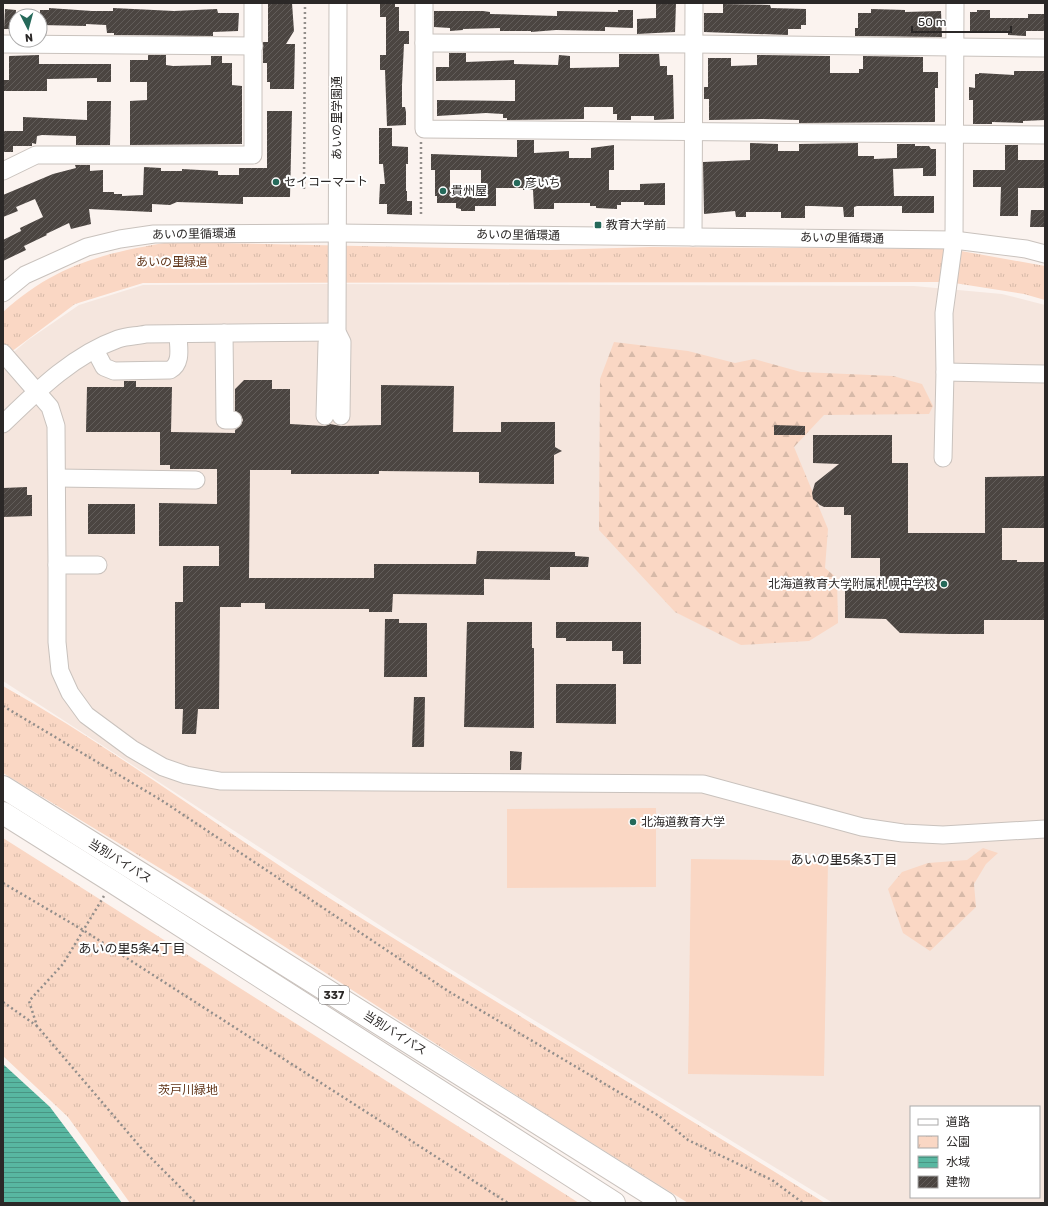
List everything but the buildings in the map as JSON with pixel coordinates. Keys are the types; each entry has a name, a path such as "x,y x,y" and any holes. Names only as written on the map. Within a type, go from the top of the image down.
{"highway":[{"name":"当別バイパス","path":"3,787 665,1203"},
{"name":"当別バイパス","path":"3,813 614,1203"}],"street":[{"path":"3,171 36,155 253,155 254,3"},
{"name":"あいの里学園通","path":"337,332 336,234 338,3"},
{"path":"424,3 424,129 1045,135"},
{"path":"693,237 694,3"},
{"path":"942,458 945,372 944,313 954,240 955,3"},
{"path":"424,43 1045,48"},
{"path":"3,44 254,46"},
{"name":"あいの里循環通","path":"3,293 25,275 87,247 120,238 154,234 336,234 954,240 1026,249 1045,254"},
{"path":"224,332 225,420 233,420"},
{"path":"3,424 38,391 69,365 95,350 119,339 146,334 337,332"},
{"path":"335,416 334,377 327,343 337,332"},
{"path":"95,350 104,367 114,371 170,370 175,368 178,361 178,334"},
{"path":"3,353 38,391 50,407 56,426 57,642 60,671 70,693 86,715 132,749 164,767 186,775 220,781 703,784 862,827 903,833 943,835 1045,828"},
{"path":"945,372 1045,374"},
{"path":"57,478 196,480"},
{"path":"57,565 98,565"}],"path":[{"path":"304,189 305,3"},
{"path":"421,139 421,214"},
{"path":"3,706 161,800 448,992 659,1116 688,1140 772,1180 803,1203"},
{"path":"37,1026 29,1001 63,964 113,882"},
{"path":"3,883 83,930 508,1203"},
{"path":"3,1002 37,1026 142,1148 196,1203"}],"shaded area":[{"name":"北海道教育大学","path":"325,284 914,286 1002,294 1045,305 1045,1203 833,1203 398,937 3,681 3,361 28,340 79,305 143,285"}],"green space":[{"name":"あいの里緑道","path":"170,242 550,250 650,247 950,249 1045,266 1045,300 1024,294 948,282 143,283 75,304 3,358 3,312 22,296 61,272 81,264 123,251"},
{"path":"614,342 688,351 735,363 754,359 801,372 893,376 922,384 933,406 929,414 824,415 794,447 828,529 825,568 837,578 838,623 809,641 741,645 675,612 599,530 600,379"},
{"path":"3,686 45,710 126,762 326,896 825,1203 688,1203 539,1110 204,895 3,773"},
{"path":"656,808 656,887 507,888 507,809"},
{"name":"茨戸川緑地","path":"3,838 579,1203 130,1203 68,1117 3,1056"},
{"path":"983,848 998,853 986,864 974,884 976,907 930,951 903,933 888,889 902,872 928,863 967,860"},
{"path":"691,859 828,861 824,1076 688,1074"}],"water":[{"path":"3,1064 50,1107 122,1203 3,1203"}],"place":[{"name":"セイコーマート","path":"276,182"},
{"name":"彦いち","path":"517,183"},
{"name":"貴州屋","path":"443,191"},
{"name":"教育大学前","path":"598,225"},
{"name":"北海道教育大学附属札幌中学校","path":"944,584"},
{"name":"北海道教育大学","path":"633,822"}],"district":[{"name":"あいの里5条3丁目","path":"844,859"},
{"name":"あいの里5条4丁目","path":"132,948"}]}
